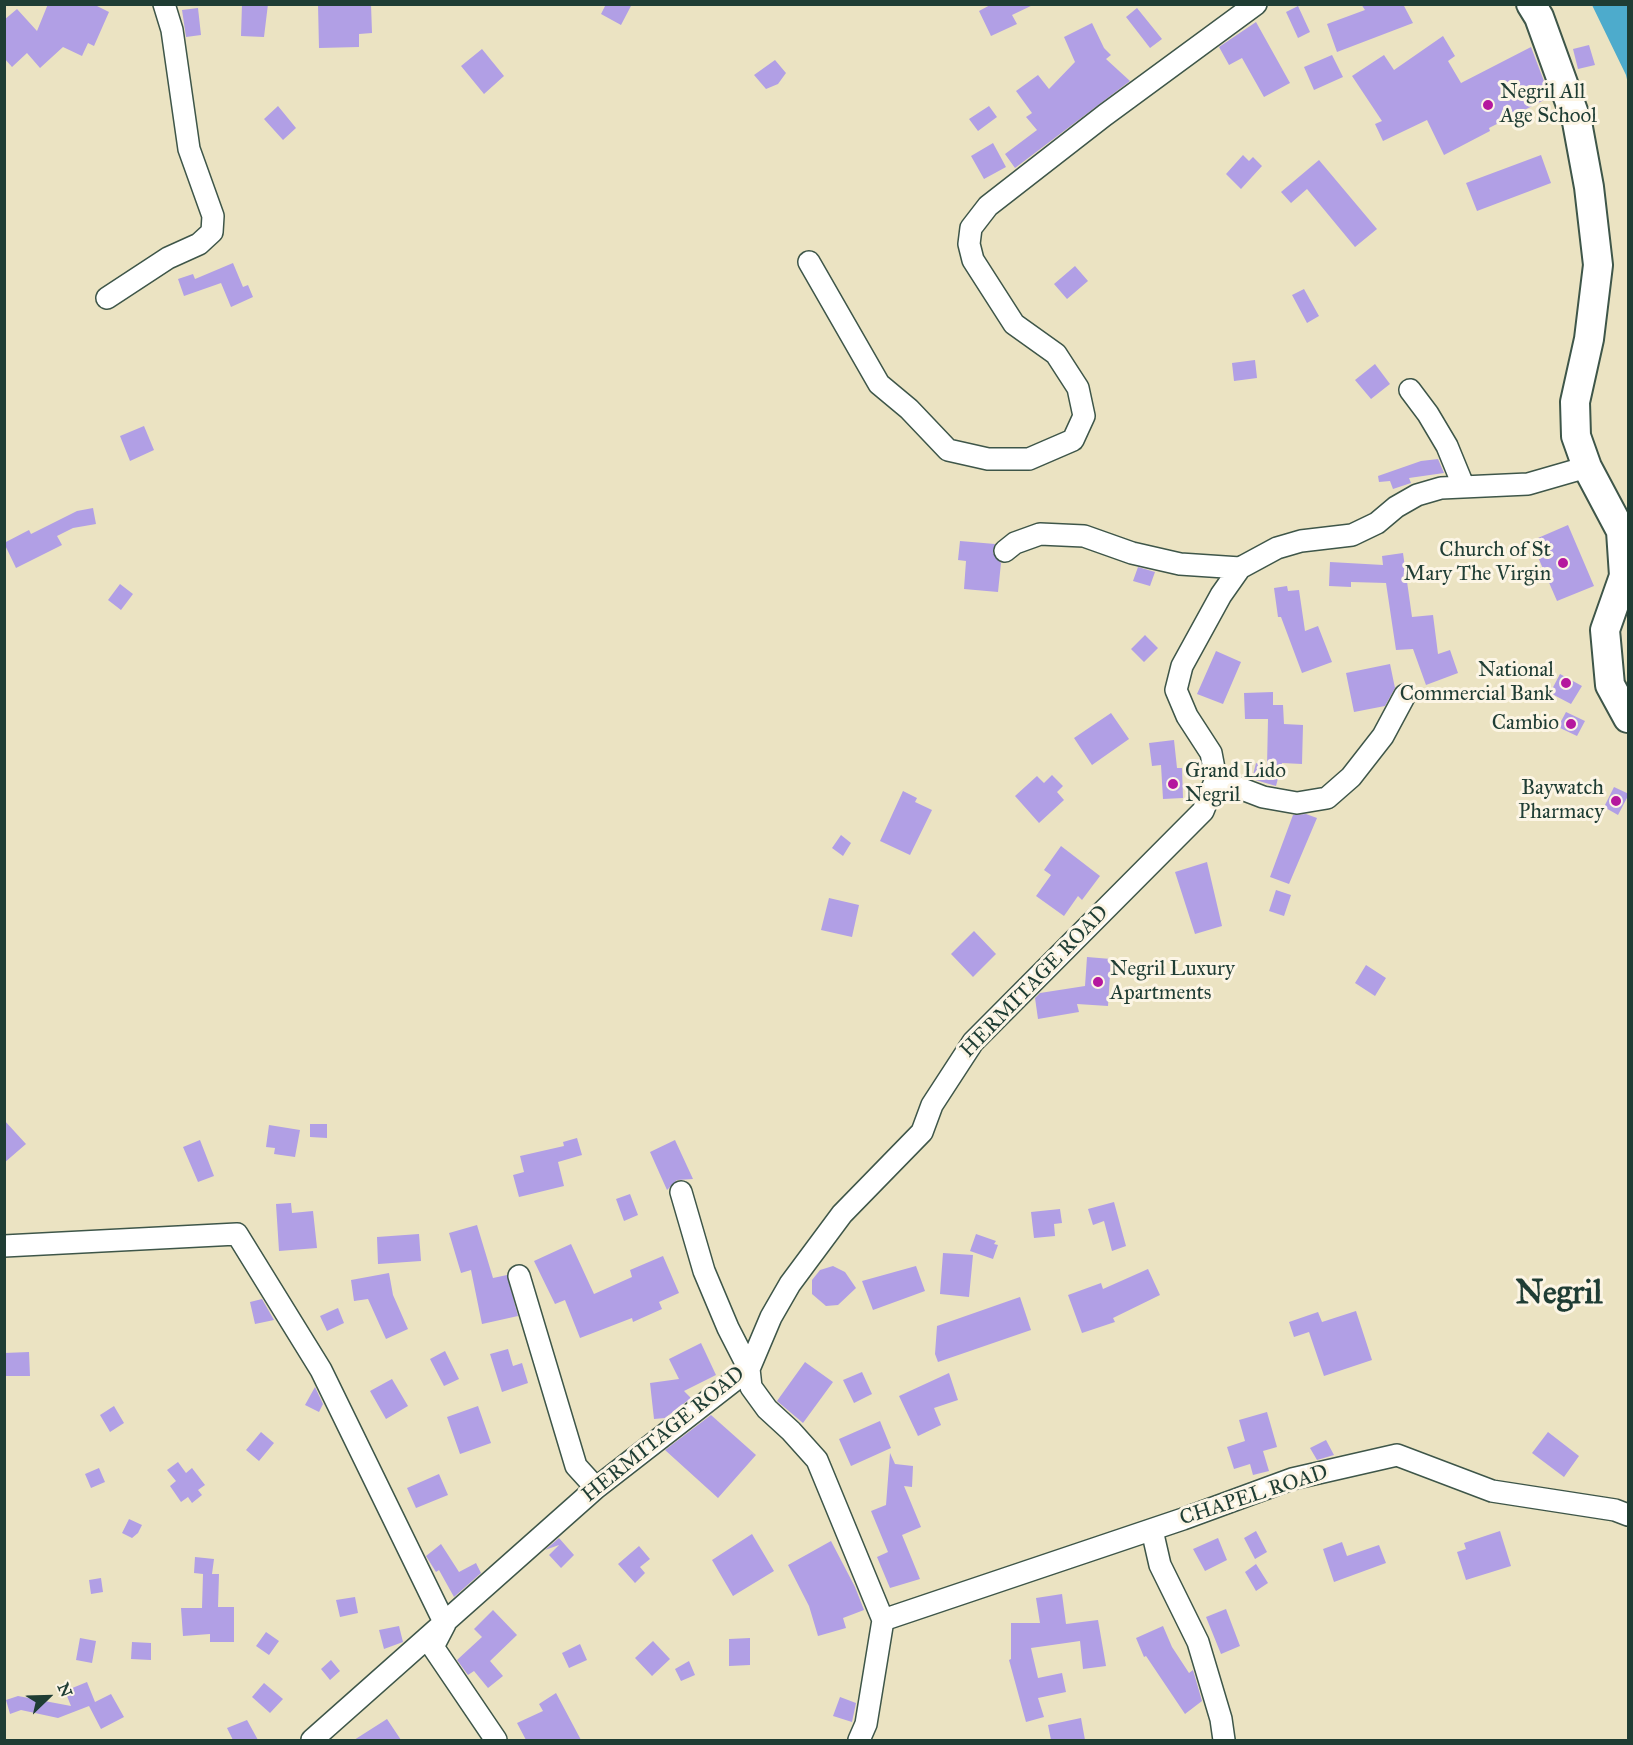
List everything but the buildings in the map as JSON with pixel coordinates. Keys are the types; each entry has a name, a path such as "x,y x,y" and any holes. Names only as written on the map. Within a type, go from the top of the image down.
{"main road":[{"path":"1531,4 1539,17 1577,122 1590,198 1598,265 1589,339 1575,402 1576,436 1587,467 1621,531 1624,576 1605,630 1610,685 1629,718"}],"street":[{"path":"107,298 168,258 199,244 212,232 213,216 189,148 172,30 164,4"},
{"path":"809,262 879,384 909,409 948,450 988,459 1029,459 1073,440 1084,416 1078,387 1056,354 1014,324 973,260 969,244 971,228 988,206 1105,115 1256,4"},
{"path":"1410,390 1447,446 1463,485"},
{"path":"1005,551 1015,543 1040,534 1084,536 1132,553 1170,562 1220,569 1240,568 1285,546 1301,541 1352,535 1377,523 1396,507 1418,495 1441,488 1463,485 1528,484 1587,467"},
{"path":"1240,568 1221,595 1182,666 1176,690 1187,716 1211,753 1216,779 1263,797 1297,803 1327,798 1352,777 1383,736 1405,695"},
{"name":"HERMITAGE ROAD","path":"312,1740 596,1488 749,1369 771,1317 790,1284 842,1215 922,1132 932,1105 973,1042 1203,811 1216,779"},
{"path":"681,1192 704,1271 728,1328 749,1369 751,1388 767,1409 817,1460 883,1620 866,1724 858,1740"},
{"path":"4,1246 237,1233 321,1370 445,1624 434,1647 496,1740"},
{"path":"519,1276 536,1324 548,1380 576,1466 596,1488"},
{"name":"CHAPEL ROAD","path":"883,1620 1152,1530 1292,1479 1396,1455 1492,1491 1615,1509 1629,1515"},
{"path":"1152,1530 1160,1565 1198,1642 1221,1719 1224,1740"}],"water":[{"path":"1592,5 1628,5 1628,84 1626,75"}],"place":[{"name":"Negril All Age School","path":"1488,105"},
{"name":"Church of St Mary The Virgin","path":"1563,563"},
{"name":"National Commercial Bank","path":"1566,683"},
{"name":"Cambio","path":"1571,724"},
{"name":"Grand Lido Negril","path":"1173,784"},
{"name":"Baywatch Pharmacy","path":"1616,801"},
{"name":"Negril Luxury Apartments","path":"1098,982"}],"district":[{"name":"Negril","path":"1559,1295"}]}
